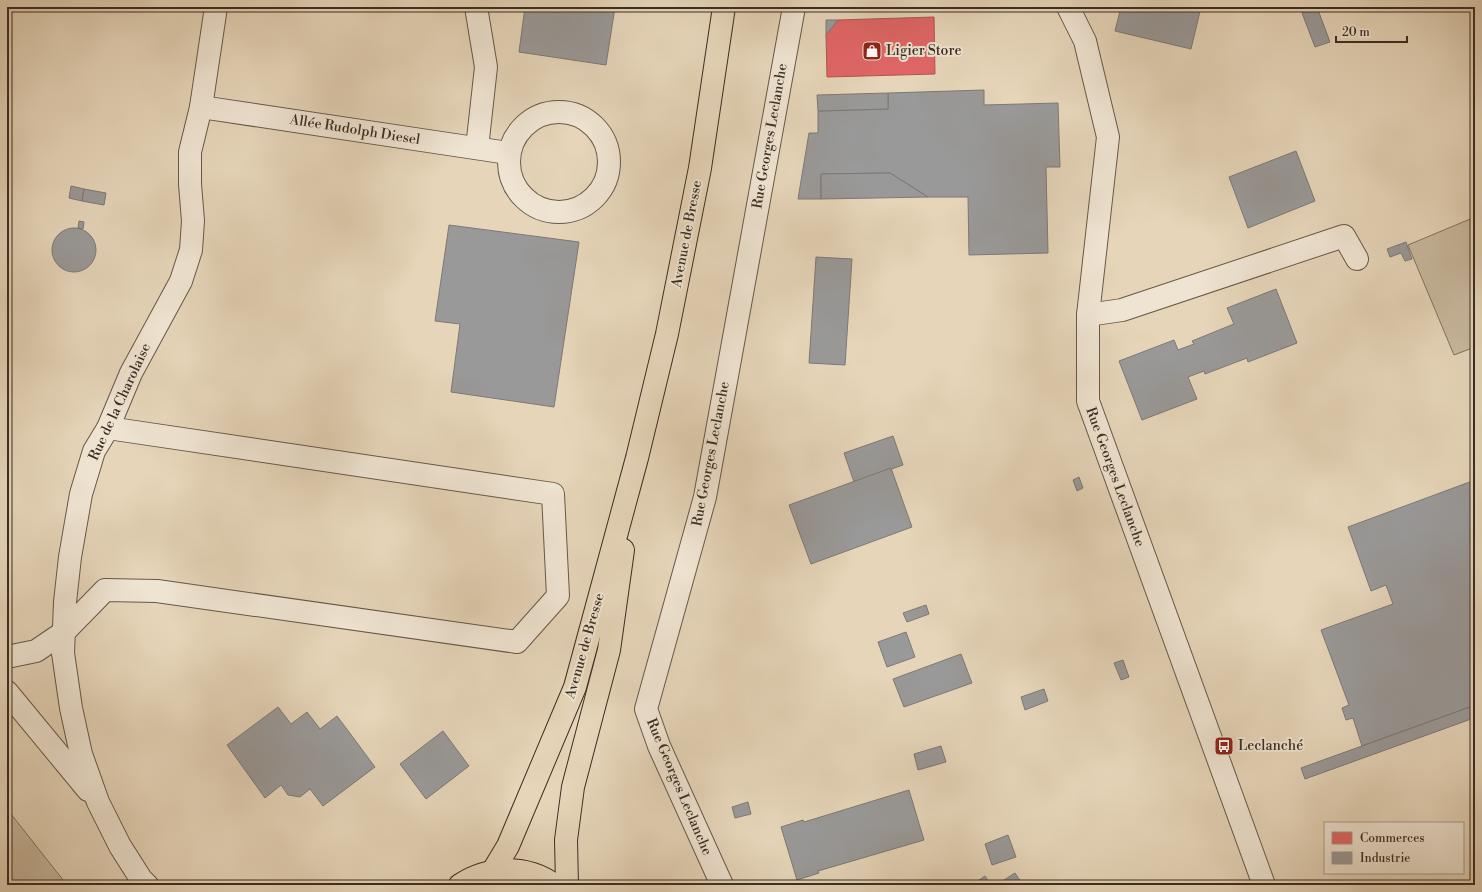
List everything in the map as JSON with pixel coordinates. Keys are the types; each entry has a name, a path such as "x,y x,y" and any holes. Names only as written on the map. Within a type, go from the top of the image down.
{"main road":[{"name":"Avenue de Bresse","path":"493,871 508,846 576,687 667,334 700,168 724,7"},
{"name":"Avenue de Bresse","path":"567,885 566,840 573,787 609,650 636,458"},
{"path":"460,885 470,878 493,871 520,871 545,878 554,885"}],"street":[{"name":"Rue de la Charolaise","path":"148,885 141,879 120,846 98,802 81,754 71,708 63,653 65,602 70,557 81,494 94,451 108,428 131,374 181,281 191,250 193,221 190,184 190,152 201,107 216,7"},
{"path":"476,7 486,67 477,148"},
{"name":"Rue Georges Leclanche","path":"722,885 659,746 646,709 705,497 794,7"},
{"name":"Rue Georges Leclanche","path":"1068,7 1085,41 1108,137 1088,315 1088,401 1264,885"},
{"name":"Allée Rudolph Diesel","path":"201,107 508,153"},
{"path":"554,112 570,112 586,119 598,130 606,144 610,160 608,177 600,192 588,204 572,211 555,213 539,209 524,200 514,186 508,170 508,153 514,138 524,125 538,116 554,112"},
{"path":"1088,315 1122,310 1344,236 1357,259"},
{"path":"7,657 36,650 64,632 105,590 157,591 517,642 558,596 553,494 108,428"},
{"path":"7,692 98,802"}],"shaded area":[{"path":"1475,217 1475,347 1454,355 1408,245"},
{"path":"7,809 67,885 7,885"}],"building: Commerces":[{"path":"934,17 935,74 827,77 826,35 838,20"}],"building: Industrie":[{"path":"525,7 615,7 606,65 519,52"},
{"path":"1121,7 1201,7 1191,49 1115,31"},
{"path":"1317,7 1330,42 1315,47 1302,13"},
{"path":"826,20 838,20 826,35"},
{"path":"984,90 984,105 1058,103 1060,167 1046,167 1048,253 969,255 968,197 928,197 890,173 821,174 821,199 798,199 809,133 818,133 818,111 888,109 888,93"},
{"path":"888,93 888,109 818,111 817,95"},
{"path":"1296,151 1315,201 1248,228 1229,177"},
{"path":"890,173 928,197 821,199 821,174"},
{"path":"71,186 84,189 82,201 69,198"},
{"path":"84,189 106,193 104,205 82,201"},
{"path":"79,221 84,222 83,229 78,228"},
{"path":"449,225 579,242 554,407 451,392 460,324 435,321"},
{"path":"70,228 78,228 90,234 96,246 96,254 90,266 78,272 70,272 58,266 52,254 52,246 58,234"},
{"path":"1406,242 1412,259 1405,261 1401,253 1390,257 1387,249"},
{"path":"816,257 852,259 845,365 809,363"},
{"path":"1276,289 1297,343 1248,362 1247,358 1205,374 1204,371 1188,377 1197,399 1142,420 1119,361 1174,340 1178,350 1194,344 1192,341 1234,324 1227,308"},
{"path":"893,436 903,465 854,482 844,453"},
{"path":"891,468 912,527 811,564 789,505"},
{"path":"1079,477 1083,488 1077,491 1073,480"},
{"path":"1475,480 1475,721 1470,707 1362,746 1353,718 1346,720 1342,708 1349,705 1321,630 1393,604 1386,585 1371,591 1348,527"},
{"path":"926,605 929,614 907,622 903,613"},
{"path":"906,632 915,657 887,667 878,642"},
{"path":"961,654 972,683 904,707 893,679"},
{"path":"1123,660 1129,677 1121,680 1114,663"},
{"path":"1044,689 1048,701 1025,710 1021,697"},
{"path":"278,707 291,724 307,712 320,729 337,716 375,767 323,806 310,789 300,797 288,795 281,785 265,798 227,745"},
{"path":"1470,707 1474,718 1305,779 1301,768"},
{"path":"443,731 469,766 426,799 400,764"},
{"path":"941,746 946,762 918,770 914,754"},
{"path":"909,790 924,840 818,871 819,873 797,880 781,827 803,820 804,822"},
{"path":"748,802 751,814 735,818 732,807"},
{"path":"1008,835 1016,857 992,865 985,844"},
{"path":"1015,873 1023,885 996,885"},
{"path":"985,876 991,885 972,885"}],"place":[{"name":"Ligier Store","path":"872,51"},
{"name":"Leclanché","path":"1224,746"}]}
